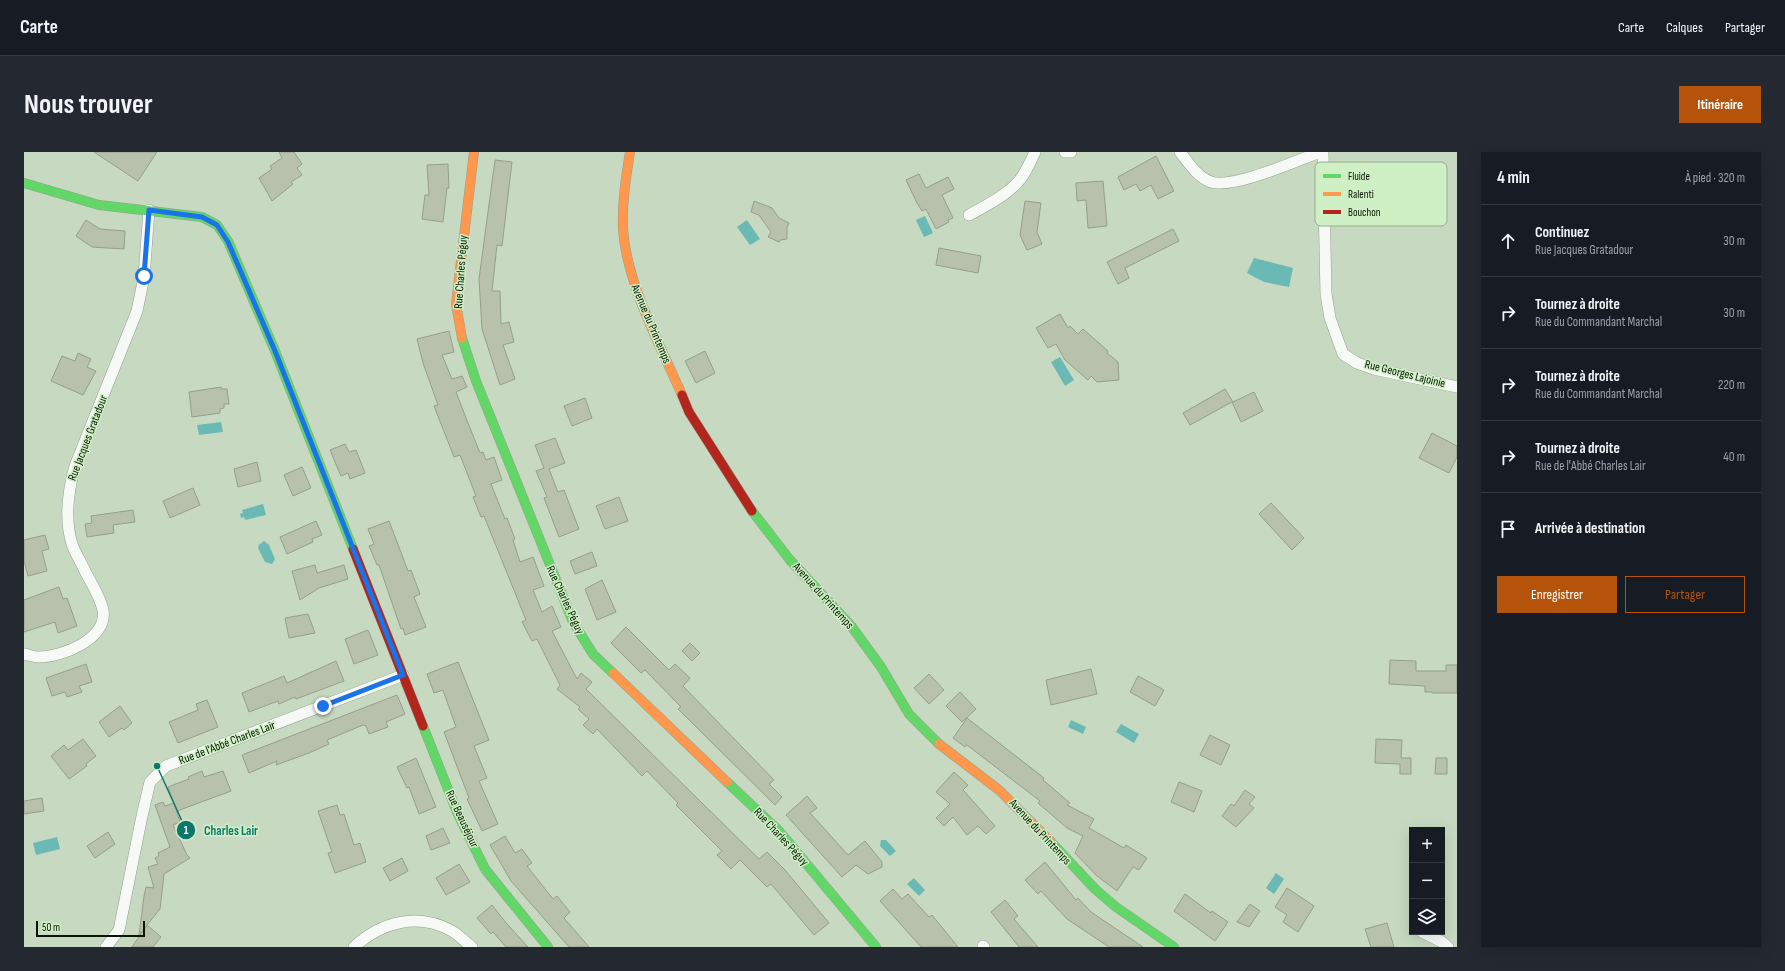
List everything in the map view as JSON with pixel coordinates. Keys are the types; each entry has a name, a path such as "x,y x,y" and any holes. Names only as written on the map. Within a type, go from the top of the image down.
{"street":[{"name":"Rue Charles Péguy","path":"474,152 461,251 456,304 460,333 479,388 547,562 573,622 593,654 779,832 842,904 876,947"},
{"name":"Avenue du Printemps","path":"630,152 623,196 624,229 627,258 635,286 690,412 753,512 790,560 852,627 881,667 909,714 934,740 999,790 1025,814 1095,890 1116,907 1174,947"},
{"path":"969,215 1004,194 1016,183 1025,173 1035,152"},
{"path":"1065,152 1070,152"},
{"path":"1180,152 1198,174 1211,182 1228,182 1246,178 1320,152"},
{"name":"Rue Georges Lajoinie","path":"1323,152 1323,162"},
{"name":"Rue Beauséjour","path":"24,184 99,205 202,217 217,225 228,242 275,351 457,812 485,869 548,947"},
{"name":"Rue Jacques Gratadour","path":"24,654 38,657 64,653 91,639 101,625 103,611 96,592 72,544 67,516 68,490 75,466 137,311 144,276 149,210"},
{"name":"Rue Georges Lajoinie","path":"1325,226 1326,294 1330,318 1344,354 1358,363 1374,369 1457,386"},
{"name":"Rue de l'Abbé Charles Lair","path":"106,947 120,930 150,782 166,766 403,675"},
{"path":"354,947 368,935 391,924 412,921 431,924 452,931 472,947"},
{"path":"1428,935 1442,942 1448,947"}],"water":[{"path":"925,216 933,233 924,237 916,220"},
{"path":"747,220 760,239 750,245 737,227"},
{"path":"1254,258 1293,268 1289,287 1264,282 1247,273"},
{"path":"1060,357 1074,380 1065,386 1051,362"},
{"path":"221,422 223,432 199,435 197,425"},
{"path":"263,504 266,515 245,520 244,517 241,518 240,514 243,513 242,510"},
{"path":"264,541 269,545 275,559 272,564 265,562 258,548"},
{"path":"1071,720 1086,727 1083,734 1068,727"},
{"path":"1121,724 1139,734 1134,743 1116,732"},
{"path":"57,837 60,849 36,855 33,843"},
{"path":"881,840 886,840 896,851 890,856 880,846"},
{"path":"1276,873 1284,879 1274,894 1266,888"},
{"path":"914,878 925,890 919,896 907,884"}],"building":[{"path":"94,152 157,152 138,181"},
{"path":"279,152 294,152 302,164 297,168 302,175 291,182 293,184 272,201 259,178 272,169 270,166 282,158"},
{"path":"1156,156 1174,191 1158,199 1151,185 1140,191 1136,184 1124,190 1118,177"},
{"path":"495,160 512,162 502,246 497,245 492,291 500,291 501,324 509,322 514,342 503,345 515,379 500,385 482,329 479,279"},
{"path":"448,164 449,188 447,188 443,222 422,219 425,195 429,195 427,165"},
{"path":"919,174 926,188 948,177 954,189 942,195 953,218 936,229 926,209 922,211 917,203 906,180"},
{"path":"1103,181 1107,226 1088,228 1086,200 1077,201 1076,183"},
{"path":"754,201 772,208 779,218 789,223 787,227 787,239 780,240 779,242 768,237 771,232 759,215 751,212"},
{"path":"1025,201 1041,203 1037,232 1042,244 1027,250 1020,235"},
{"path":"86,220 100,229 125,231 124,249 92,247 76,236"},
{"path":"1173,229 1179,241 1125,268 1129,278 1118,284 1107,262"},
{"path":"939,248 981,256 978,273 936,265"},
{"path":"1060,314 1068,328 1070,326 1078,334 1083,329 1118,362 1119,380 1097,382 1091,376 1088,380 1065,360 1056,344 1048,348 1036,328"},
{"path":"449,331 454,352 442,355 452,379 462,376 467,387 456,392 480,453 483,452 486,460 494,457 502,480 491,484 515,539 513,540 520,562 533,557 544,586 533,590 542,612 552,606 561,627 552,631 577,679 581,673 592,682 586,689 759,859 767,852 785,870 829,923 814,935 771,884 767,887 740,860 731,869 717,855 722,851 676,805 678,803 647,771 642,776 597,729 593,734 583,725 589,719 578,709 580,707 557,689 560,685 537,639 532,641 522,622 526,620 484,516 481,517 473,497 476,496 460,455 454,457 434,406 438,405 423,363 417,339"},
{"path":"705,351 715,373 696,383 685,361"},
{"path":"78,353 91,359 87,367 96,371 83,395 51,381 62,356 75,361"},
{"path":"221,387 221,389 227,389 229,404 224,404 224,408 220,409 220,413 192,417 189,392"},
{"path":"1225,389 1233,402 1254,392 1263,411 1241,422 1232,402 1190,425 1183,413"},
{"path":"585,398 592,418 572,426 564,406"},
{"path":"1432,433 1457,446 1457,457 1449,473 1419,458"},
{"path":"555,438 565,463 549,469 558,492 564,490 579,529 559,537 544,498 547,497 536,471 544,468 535,445"},
{"path":"345,444 349,452 356,450 365,473 350,479 348,473 341,476 330,450"},
{"path":"257,462 261,481 238,487 234,469"},
{"path":"302,467 311,488 293,496 284,475"},
{"path":"193,488 200,505 170,518 163,501"},
{"path":"619,497 628,521 605,529 596,506"},
{"path":"1271,503 1304,538 1292,550 1259,514"},
{"path":"133,510 135,522 113,525 114,533 87,537 85,524 92,523 91,516"},
{"path":"316,521 322,535 312,539 313,542 287,554 280,537"},
{"path":"389,521 408,571 411,570 420,594 414,597 426,627 405,635 403,628 401,629 379,565 377,565 369,546 374,544 368,529"},
{"path":"45,535 49,549 42,551 47,571 28,576 24,561 24,540"},
{"path":"592,552 597,566 575,574 570,561"},
{"path":"315,565 317,573 344,565 348,579 319,588 300,600 292,571"},
{"path":"602,580 616,612 597,620 585,589"},
{"path":"59,587 63,599 67,598 77,626 58,633 55,622 24,632 24,600"},
{"path":"308,614 315,633 289,638 285,618"},
{"path":"626,627 669,670 675,664 690,678 683,686 774,780 769,784 782,797 775,805 678,709 681,707 645,670 641,673 611,643"},
{"path":"368,630 378,655 354,664 345,639"},
{"path":"690,643 700,653 692,661 682,651"},
{"path":"1390,660 1416,661 1416,671 1446,671 1446,665 1457,665 1457,693 1432,693 1425,692 1425,686 1389,684"},
{"path":"336,661 344,681 296,699 295,697 279,704 278,701 249,712 242,693 284,676 287,683"},
{"path":"458,662 489,740 474,746 487,778 479,781 498,824 482,831 467,799 469,798 444,732 456,727 443,690 434,693 427,674"},
{"path":"86,664 92,682 79,686 82,692 67,697 65,692 52,696 46,678"},
{"path":"1091,669 1097,694 1051,705 1046,680"},
{"path":"929,674 944,690 929,704 914,688"},
{"path":"1138,676 1164,690 1155,706 1130,692"},
{"path":"960,692 976,709 962,722 946,706"},
{"path":"397,695 405,714 386,722 388,727 369,734 366,726 363,725 327,740 329,744 309,753 276,765 277,761 249,773 242,755"},
{"path":"207,700 218,727 178,743 169,722 198,710 196,704"},
{"path":"120,706 132,723 124,730 122,728 109,737 99,722"},
{"path":"967,718 1044,778 1043,780 1070,803 1067,805 1094,819 1089,828 1124,848 1126,845 1147,858 1139,870 1133,867 1117,891 1097,876 1075,853 1083,836 1067,828 1038,803 1040,801 967,745 965,747 953,738"},
{"path":"1210,735 1230,745 1221,765 1200,755"},
{"path":"83,739 96,756 86,764 87,766 69,779 51,756 64,745 68,750"},
{"path":"1376,739 1402,740 1401,758 1411,758 1411,774 1400,774 1400,764 1375,763"},
{"path":"416,758 436,807 419,814 409,787 407,788 397,767"},
{"path":"1436,758 1447,758 1447,774 1435,774"},
{"path":"202,771 204,777 223,771 231,791 177,811 168,787 189,779 188,777"},
{"path":"954,772 968,785 963,790 995,826 986,834 978,826 967,835 953,817 944,826 936,818 950,804 936,792"},
{"path":"1179,782 1202,791 1194,812 1171,802"},
{"path":"1245,790 1255,797 1249,804 1254,808 1236,827 1222,816 1231,804 1234,806"},
{"path":"807,796 817,808 810,813 848,855 865,841 882,862 882,867 868,874 856,865 842,877 786,815"},
{"path":"42,798 44,811 24,814 24,801"},
{"path":"163,802 165,806 174,803 180,822 173,825 187,855 190,858 164,874 160,909 139,935 146,887 154,888 148,867 158,864 155,858 159,856 158,853 170,847 155,805"},
{"path":"337,805 340,815 344,814 354,845 360,843 366,862 335,873 328,853 332,852 318,811"},
{"path":"443,828 450,843 431,850 426,836"},
{"path":"108,832 115,844 95,858 87,846"},
{"path":"505,836 515,853 522,849 532,863 527,866 553,899 557,896 570,912 564,918 589,947 569,947 511,881 490,845"},
{"path":"402,858 408,871 390,881 383,868"},
{"path":"1045,862 1076,900 1078,898 1091,912 1143,947 1109,947 1067,919 1041,891 1038,894 1025,880"},
{"path":"459,864 470,882 446,895 436,878"},
{"path":"1287,888 1314,906 1298,932 1283,922 1287,915 1275,907"},
{"path":"893,889 902,899 908,894 929,917 932,915 958,947 921,947 880,901"},
{"path":"1185,894 1211,913 1212,911 1228,922 1215,941 1174,911"},
{"path":"1005,900 1018,916 1014,919 1038,947 1019,947 991,912"},
{"path":"1250,904 1260,911 1249,927 1237,922"},
{"path":"492,905 528,947 506,947 493,932 491,934 477,918"},
{"path":"1387,923 1394,947 1371,947 1365,929"},
{"path":"147,925 161,937 153,947 132,947"}],"traffic: fast":[{"path":"24,183 99,205 202,217 217,225 228,241 275,351 353,549"},
{"path":"462,338 476,381 573,622 593,654 613,673"},
{"path":"752,511 790,560 852,627 881,667 909,714 939,744"},
{"path":"423,726 457,812 485,869 548,947"},
{"path":"727,782 779,831 876,947"},
{"path":"1050,841 1095,889 1116,907 1174,947"}],"traffic: slow":[{"path":"462,338 456,304 474,152"},
{"path":"630,152 623,209 625,249 630,270 645,313 682,395"},
{"path":"613,673 727,782"},
{"path":"939,744 999,790 1050,841"}],"traffic: jam":[{"path":"682,395 689,412 752,511"},
{"path":"353,549 423,726"}],"place":[{"name":"Charles Lair","path":"157,766"}],"route":[{"path":"144,276 149,210 202,217 217,225 228,242 275,351 403,675 323,706"}]}
